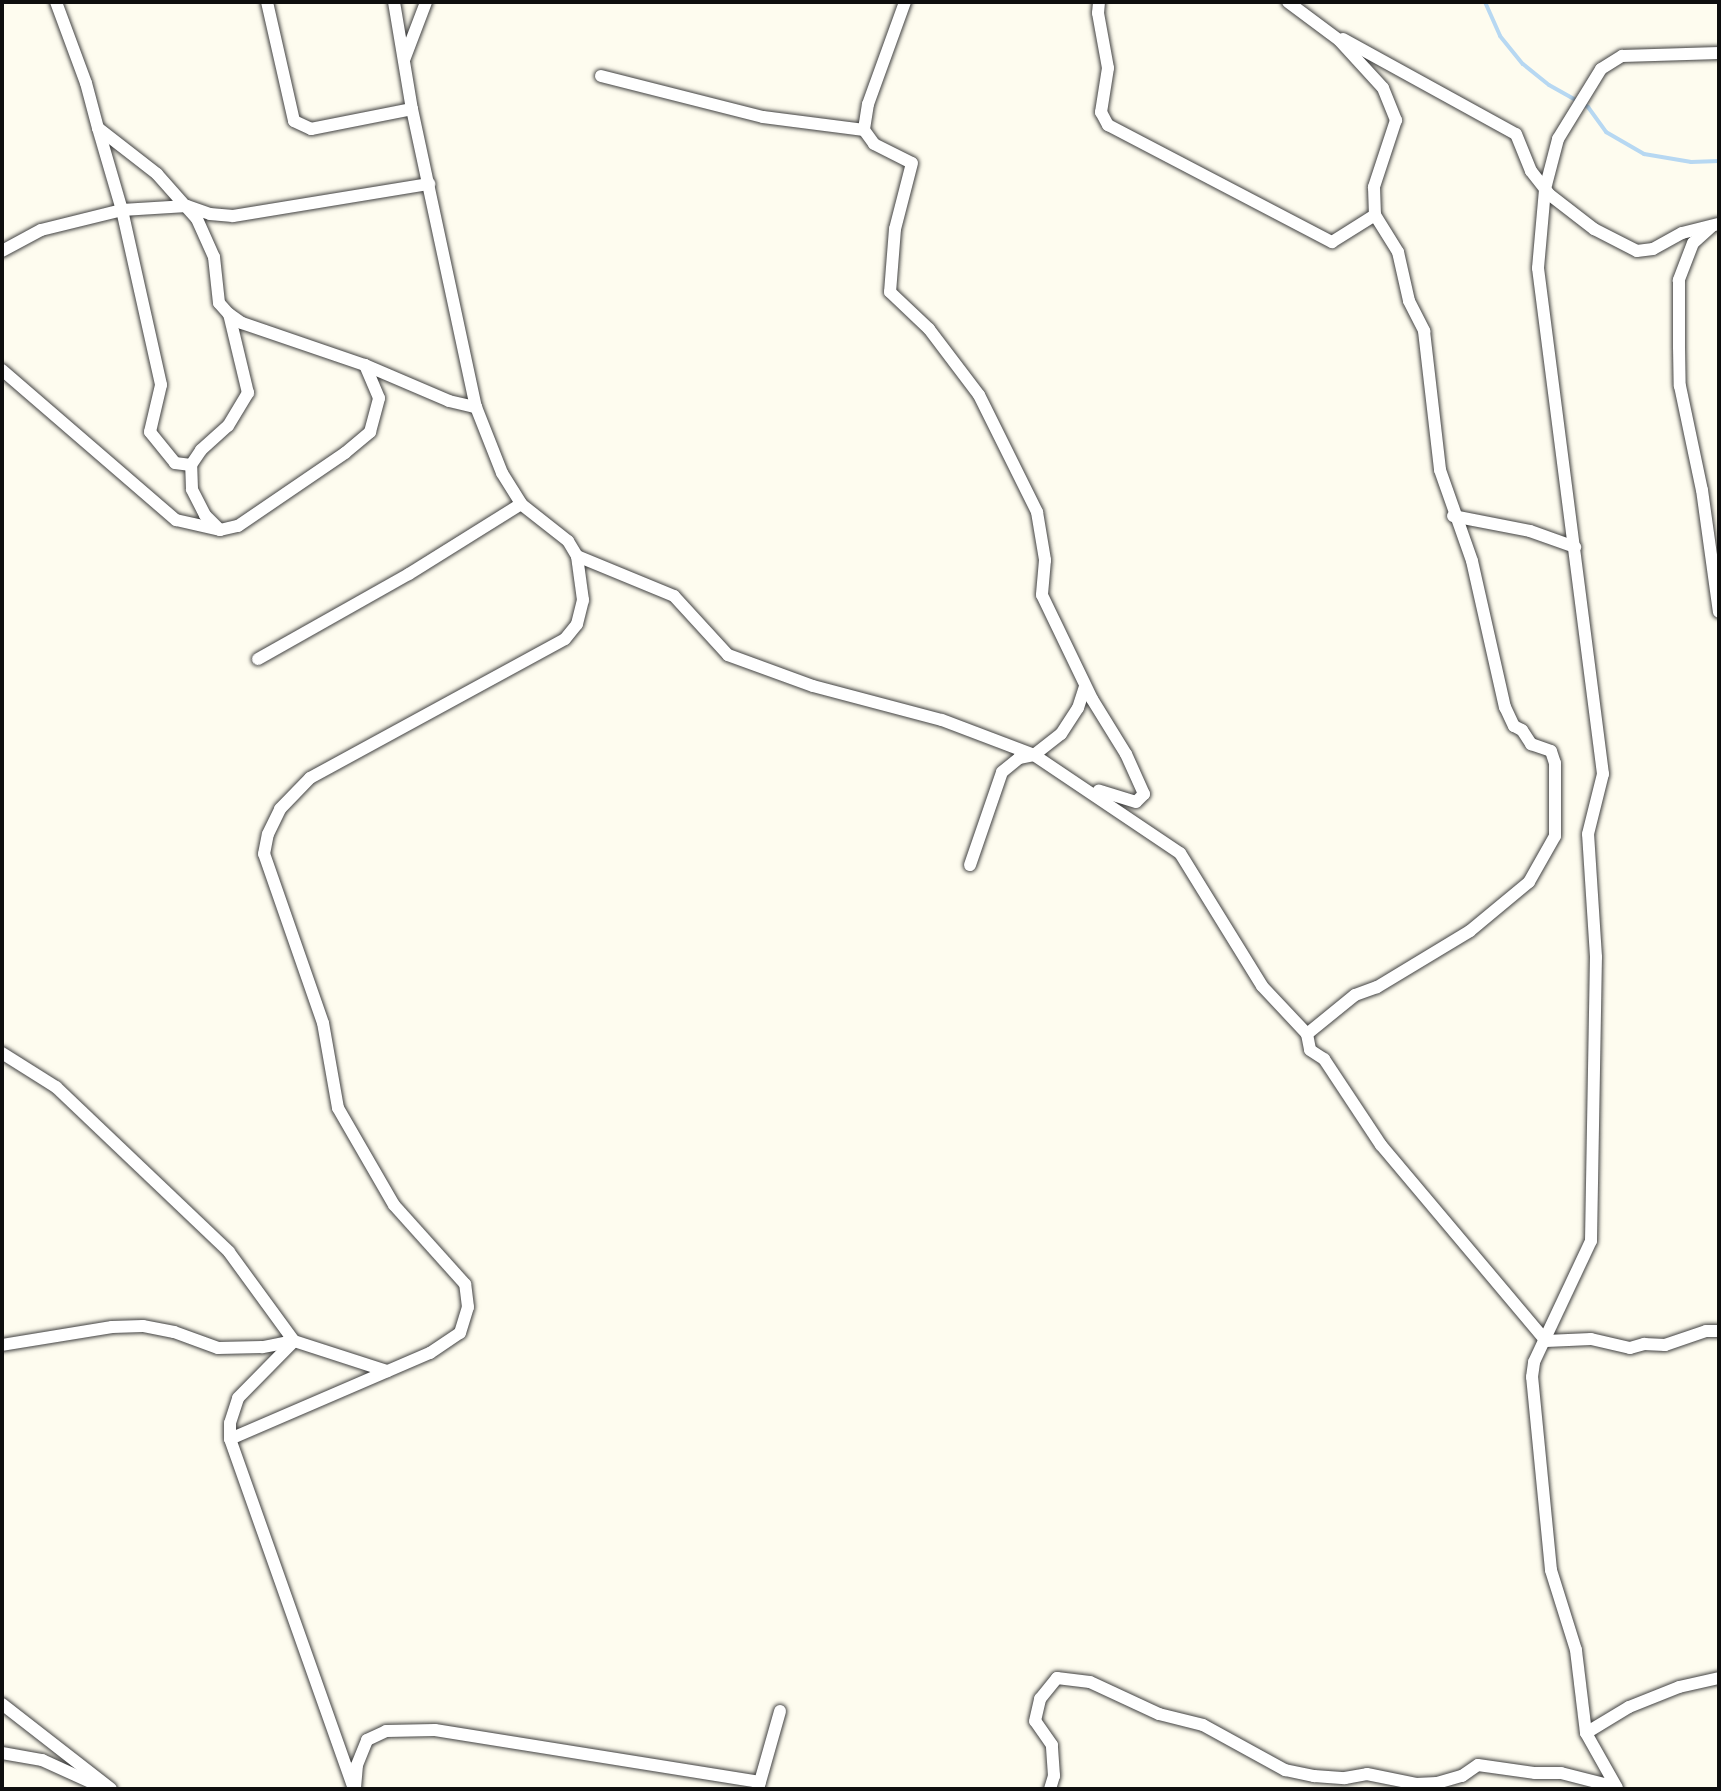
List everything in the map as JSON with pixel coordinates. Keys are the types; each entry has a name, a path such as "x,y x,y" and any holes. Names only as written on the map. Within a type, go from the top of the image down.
{"street":[{"path":"56,2 81,68 122,210 161,385 150,432 175,463 191,465"},
{"path":"267,2 294,121 311,129 412,109"},
{"path":"230,1439 430,1353 460,1333 468,1307 465,1284 394,1205 338,1108 323,1023 264,854 268,834 280,809 310,778 565,639 577,624 583,600 577,556 568,541 521,504 502,473 476,407 412,109 394,2"},
{"path":"403,63 426,2"},
{"path":"905,2 868,104 864,130 874,144 912,163 895,229 890,292 929,329 979,395 1037,512 1045,560 1042,595 1085,686 1126,754 1144,794 1136,802 1085,787"},
{"path":"1099,2 1108,68 1101,112 1108,125 1332,242 1375,215"},
{"path":"1288,2 1336,38 1383,88 1396,120 1374,187 1375,215 1398,252 1409,301 1424,331 1440,470 1453,516 1472,561 1505,707 1514,726 1522,730 1531,744 1551,751 1555,763 1555,836 1535,874 1493,915 1394,977 1355,995 1307,1034"},
{"path":"1336,38 1347,39 1376,59 1516,134 1531,171 1545,189 1594,229 1637,251 1653,249 1682,233 1717,224"},
{"path":"1617,1788 1586,1733 1576,1650 1551,1570 1532,1377 1534,1362 1591,1241 1596,957 1588,834 1603,774 1538,268 1545,189 1558,139 1601,69 1622,56 1719,53"},
{"path":"601,76 763,117 864,130"},
{"path":"98,128 157,174 187,206 214,257 219,303 229,314 242,323 365,365 449,401 476,407"},
{"path":"2,251 41,230 122,210 187,206 210,214 233,216 429,184"},
{"path":"1717,224 1693,243 1679,280 1679,347 1680,386 1705,505 1719,612"},
{"path":"220,530 205,515 192,489 191,465 201,450 228,426 248,393 229,314"},
{"path":"2,370 176,520 220,530 238,526 345,453 370,432 379,398 365,365"},
{"path":"258,659 409,574 521,504"},
{"path":"1453,516 1530,531 1575,547"},
{"path":"577,556 674,596 728,655 813,686 942,720 1034,755 1180,853 1262,986 1307,1034 1310,1050 1324,1059 1381,1145 1417,1184 1452,1233 1546,1341"},
{"path":"970,865 1002,772 1019,758 1034,755 1061,734 1078,708 1085,686"},
{"path":"2,1053 56,1087 229,1252 294,1341"},
{"path":"2,1345 112,1327 143,1326 174,1332 218,1348 262,1347 294,1341 387,1371"},
{"path":"1546,1341 1591,1339 1630,1348 1644,1344 1665,1345 1706,1331 1719,1331"},
{"path":"294,1341 238,1398 230,1423 230,1439 354,1789"},
{"path":"1050,1789 1054,1776 1052,1745 1035,1721 1040,1699 1057,1678 1090,1682 1159,1714 1203,1725 1285,1770 1314,1776 1345,1778 1367,1774 1416,1784 1437,1783 1462,1776 1478,1765 1535,1773 1561,1773 1617,1788"},
{"path":"1586,1733 1629,1707 1679,1687 1719,1678"},
{"path":"2,1704 108,1789"},
{"path":"354,1789 357,1765 367,1740 386,1731 435,1730 759,1786 780,1711"},
{"path":"2,1753 42,1760 108,1789"}],"waterway":[{"path":"1485,2 1500,36 1523,64 1549,85 1588,107 1606,132 1644,154 1691,162 1719,161"}]}
